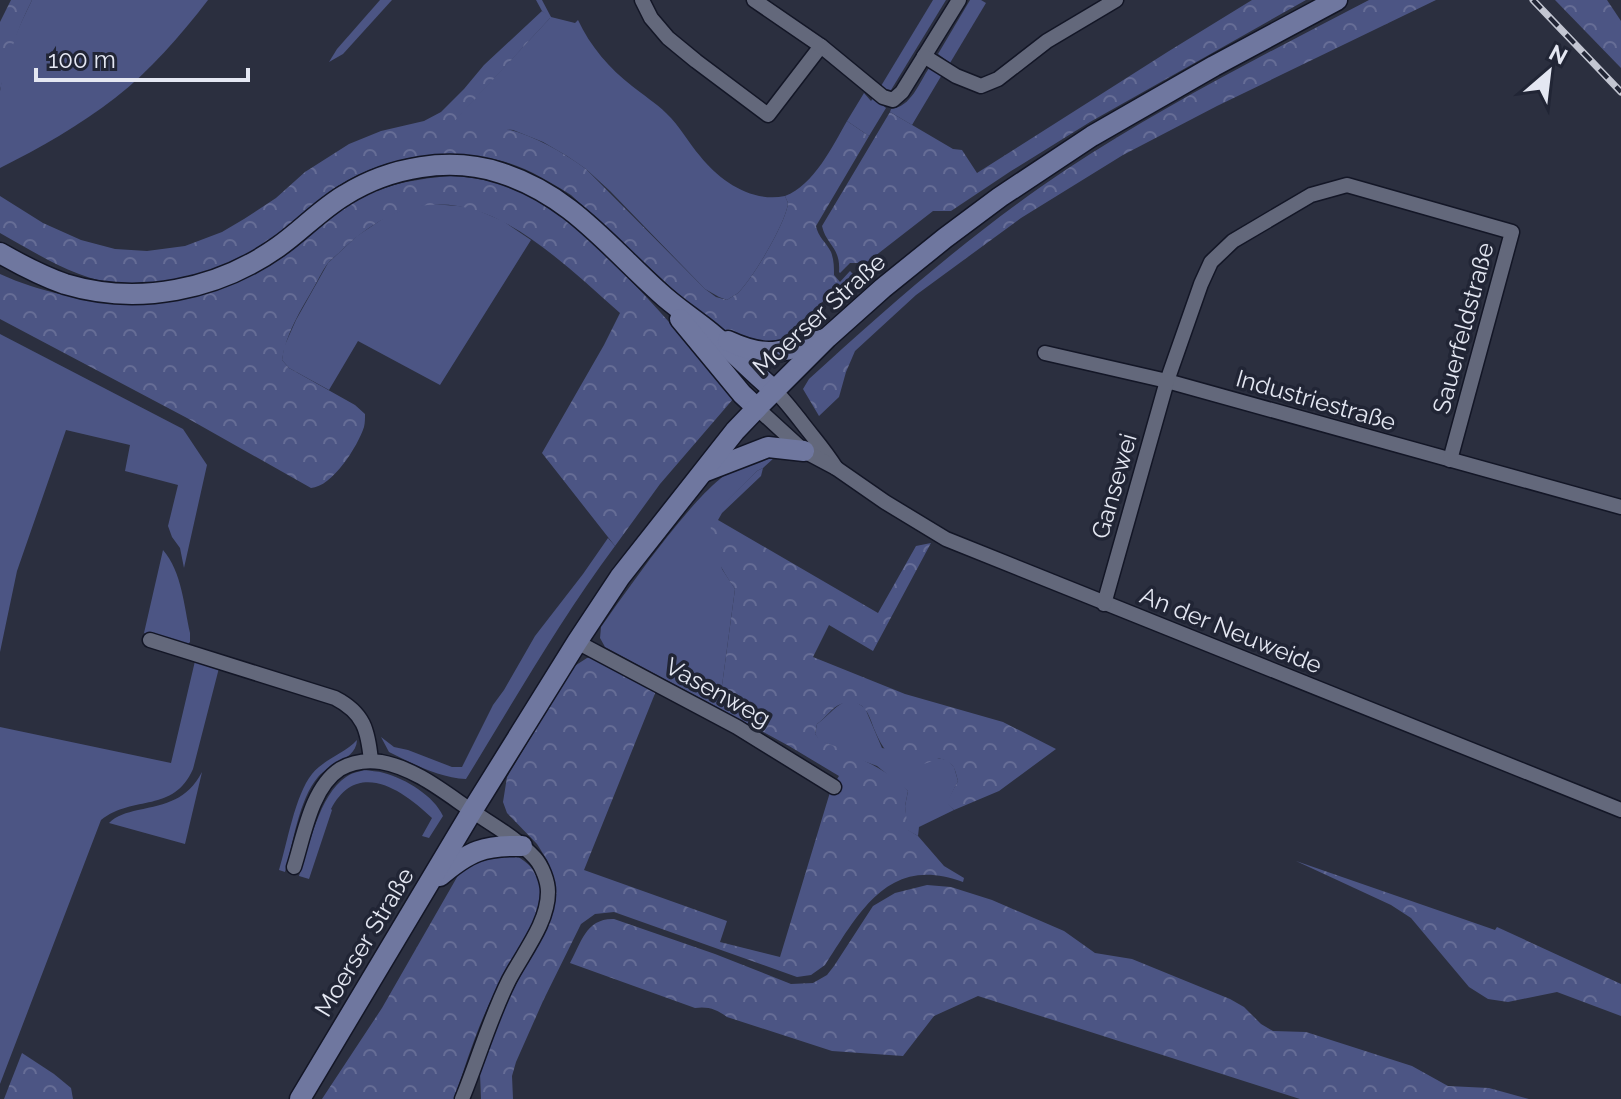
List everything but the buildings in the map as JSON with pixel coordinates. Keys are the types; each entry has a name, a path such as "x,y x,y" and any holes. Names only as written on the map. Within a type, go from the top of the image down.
{"main road":[{"name":"Moerser Straße","path":"300,1099 577,642 620,577 735,431 827,338 883,288 945,238 1042,168 1214,66 1337,0"},
{"path":"0,253 66,284 91,289 118,293 185,289 228,276 252,263 278,247 343,195 377,177 424,167 473,166 523,181 571,209 660,294 713,334 774,390"},
{"path":"660,294 757,408"},
{"path":"713,334 750,351 772,353 827,338"},
{"path":"703,472 768,447 804,451"},
{"path":"428,886 457,861 481,849 498,845 522,846"}],"street":[{"path":"642,0 651,18 668,38 768,115 821,46"},
{"path":"754,0 821,46 883,97 893,100 902,92 959,0"},
{"path":"924,56 956,76 981,86 998,79 1047,41 1116,0"},
{"name":"Sauerfeldstraße","path":"1167,381 1211,262 1233,241 1311,195 1347,185 1512,232 1450,460"},
{"name":"Industriestraße","path":"1045,353 1167,381 1621,507"},
{"name":"Gansewei","path":"1104,604 1167,381"},
{"name":"An der Neuweide","path":"774,390 790,405 836,468"},
{"name":"An der Neuweide","path":"757,408 804,451 836,468 946,539 1621,810"},
{"path":"150,640 335,698 348,705 358,714 364,727 371,761"},
{"name":"Vasenweg","path":"577,642 737,727 834,787"},
{"path":"294,867 320,790 339,770 353,763 371,761 384,762 415,774 538,860 546,878 548,893 540,925 509,981 462,1099"},
{"path":"475,1067 475,1099"}],"green space":[{"path":"11,0 32,0 13,44 0,90 0,22"},
{"path":"32,0 208,0 164,52 115,98 59,136 0,168 2,79 12,44"},
{"path":"380,0 392,0 343,54 329,62 337,49"},
{"path":"536,0 542,0 551,17 575,23 578,20 608,65 671,118 717,174 749,193 785,196 788,203 786,212 775,236 738,293 727,300 705,289 586,169 543,142 513,130 450,125 550,18"},
{"path":"933,0 946,0 891,90 885,89 881,86"},
{"path":"970,0 986,3 950,63 938,54"},
{"path":"1252,0 1306,0 1090,122 951,211 933,211 866,263 850,263 839,272 836,251 822,226 890,112 953,149 962,150 977,173"},
{"path":"1369,0 1436,0 1123,155 1021,218 916,295 855,351 839,397 819,416 803,389 809,379 902,296 999,217 1140,123"},
{"path":"1555,0 1607,0 1621,21 1621,68"},
{"path":"542,11 551,17 451,125 506,129 539,141 570,158 586,169 716,297 727,300 744,286 768,250 781,223 788,203 785,196 813,174 847,121 869,136 816,226 831,252 834,275 840,282 850,271 853,274 779,344 735,341 704,318 571,195 514,165 473,156 431,155 369,170 332,190 251,254 221,268 172,281 122,284 90,278 0,233 0,196 43,223 81,240 115,249 147,251 185,246 222,232 276,198 305,172 349,144 381,131 424,121 441,112 484,65"},
{"path":"929,68 943,73 912,125 890,112 909,99"},
{"path":"864,93 871,101 874,97 886,108 869,136 847,121"},
{"path":"451,176 491,181 520,190 544,202 571,222 645,296 734,398 660,484 615,546 542,453 620,313 524,234 490,216 456,206 420,206 382,220 343,249 325,267 295,322 282,360 289,368 355,405 365,414 365,420 361,435 343,464 327,481 311,488 0,319 0,274 63,295 96,300 130,302 197,295 259,271 337,212 364,196 406,182"},
{"path":"413,206 470,207 503,221 531,240 440,385 358,341 329,390 289,368 282,360 284,347 328,263 357,236 387,216"},
{"path":"0,334 183,429 207,465 184,568 180,548 168,526 178,485 125,471 130,445 66,430 17,571 0,652"},
{"path":"760,455 775,457 711,517 722,569 735,589 719,708 605,647 600,638 601,627 658,548 697,501 732,470"},
{"path":"763,468 761,476 718,520 878,613 916,546 931,543 873,651 829,625 813,657 905,694 1003,722 1056,749 999,791 954,810 946,803 958,781 950,763 938,758 908,765 892,758 862,706 850,702 838,705 817,724 815,734 824,742 885,772 908,791 905,806 908,830 918,836 944,866 964,878 963,882 937,875 915,876 896,882 879,893 865,908 825,965 811,975 797,977 614,912 595,914 581,924 543,1001 516,1062 512,1076 513,1099 481,1099 480,1073 483,1063 506,1003 545,930 554,901 553,878 547,860 537,844 507,813 503,802 507,777 573,667 587,658 598,656 656,691 584,870 727,921 720,942 780,957 831,789 839,776 719,708 735,589 716,555 711,516"},
{"path":"608,538 615,546 556,632 466,779 417,766 389,752 381,737 394,747 452,767 462,767 493,705 535,636"},
{"path":"163,550 174,568 181,590 190,633 190,642 186,646 144,633"},
{"path":"195,661 219,668 193,769 175,792 164,798 126,807 101,820 0,1084 0,727 171,763"},
{"path":"844,702 856,702 865,708 882,748 948,760 954,767 958,781 947,803 954,810 919,827 918,836 907,830 905,806 908,791 877,766 820,741 815,734 817,724"},
{"path":"357,740 348,757 323,772 311,786 301,809 285,872 279,870 296,807 306,783 317,769"},
{"path":"364,770 384,773 410,784 426,795 443,816 429,838 422,836 432,818 407,797 380,784 366,782 354,785 342,794 331,809 309,879 299,876 316,822 329,796 346,777"},
{"path":"202,772 185,844 109,823 122,815 183,795"},
{"path":"509,852 536,873 542,893 540,904 530,930 488,1007 454,1099 322,1099 382,1008 464,865"},
{"path":"1296,861 1495,930 1497,927 1621,984 1621,1016 1557,992 1508,1002 1488,999 1469,987 1411,918 1391,905"},
{"path":"927,885 951,887 992,900 1064,931 1095,953 1132,959 1230,999 1273,1031 1306,1032 1412,1066 1448,1086 1489,1088 1529,1099 1300,1099 978,996 934,1016 903,1056 832,1051 727,1017 712,1009 695,1008 570,963 591,927 614,919 791,984 813,983 827,975 873,906 895,893"},
{"path":"22,1053 71,1088 73,1099 4,1099"}],"railway":[{"path":"1533,0 1621,92"}]}
